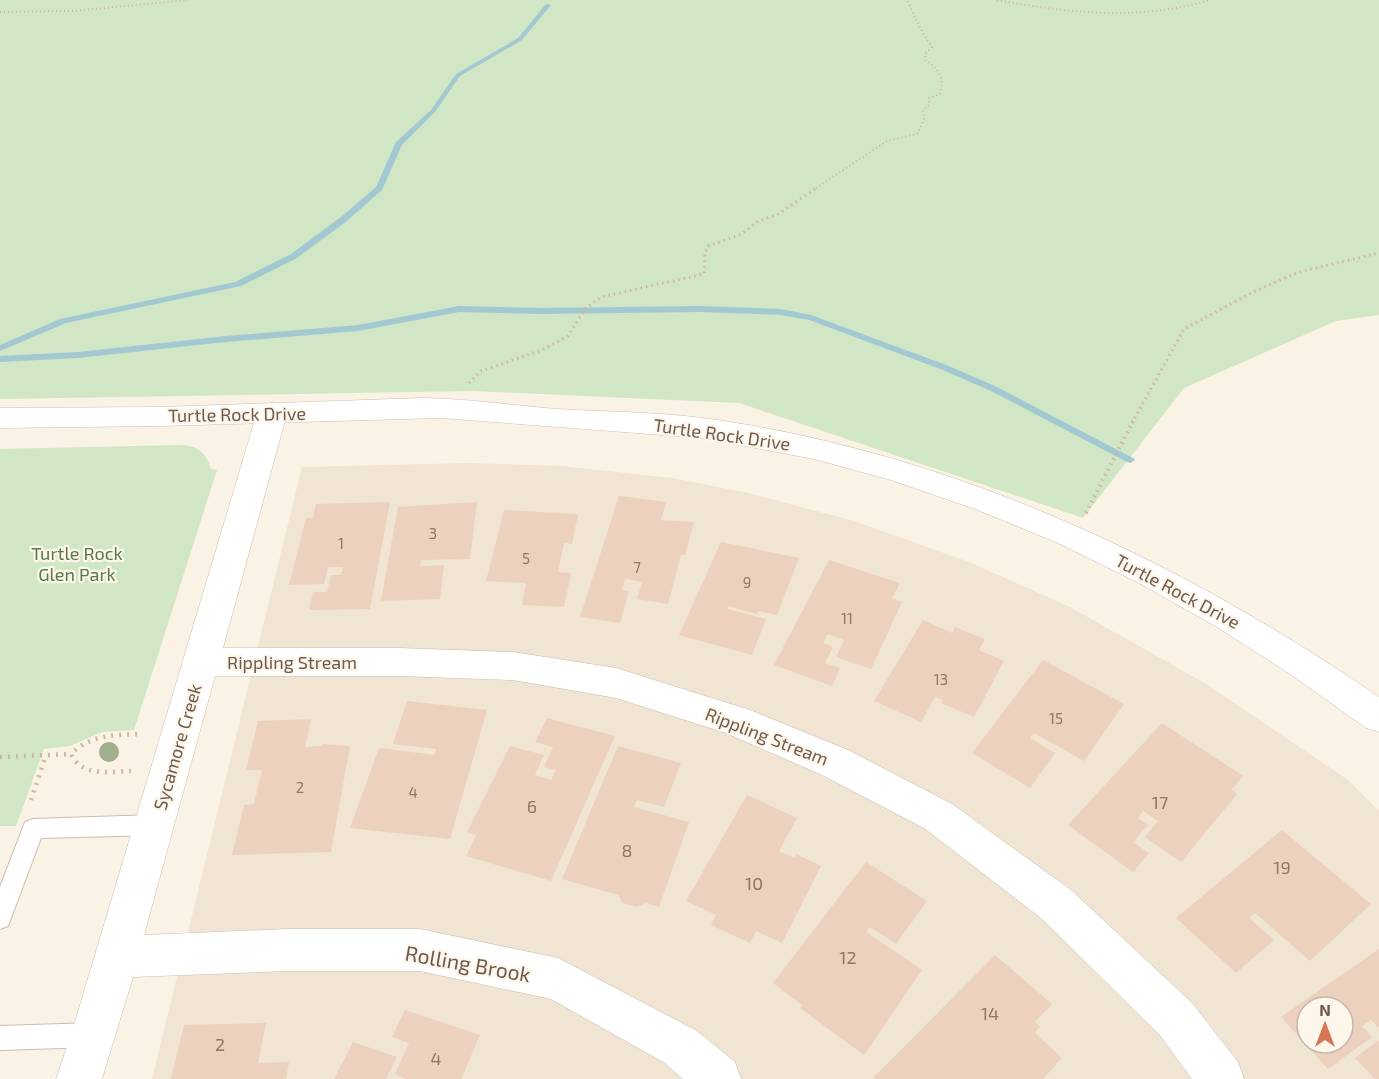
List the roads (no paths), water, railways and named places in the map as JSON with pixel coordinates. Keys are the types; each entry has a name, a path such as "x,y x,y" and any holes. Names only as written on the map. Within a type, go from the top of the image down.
{"street":[{"name":"Turtle Rock Drive","path":"0,418 65,419 456,409 540,417 657,423 724,431 802,446 896,470 977,498 1074,536 1237,621 1379,717"},
{"name":"Sycamore Creek","path":"79,1079 94,1035 272,414"},
{"name":"Rippling Stream","path":"201,662 399,662 513,666 616,683 737,721 834,762 938,816 1064,912 1175,1018 1221,1079"},
{"name":"Rolling Brook","path":"116,957 288,950 420,950 558,979 681,1047 718,1079"}],"lane":[{"path":"0,918 33,829 154,825"},
{"path":"0,1038 94,1035"}],"waterway":[{"path":"0,348 63,321 238,284 294,256 344,219 379,188 399,144 433,111 458,75 520,39 548,5"},
{"path":"0,359 78,355 358,328 459,309 541,311 700,309 781,312 811,318 946,368 994,389 1130,460"}],"park label":[{"name":"Turtle Rock Glen Park","path":"77,563"}]}
